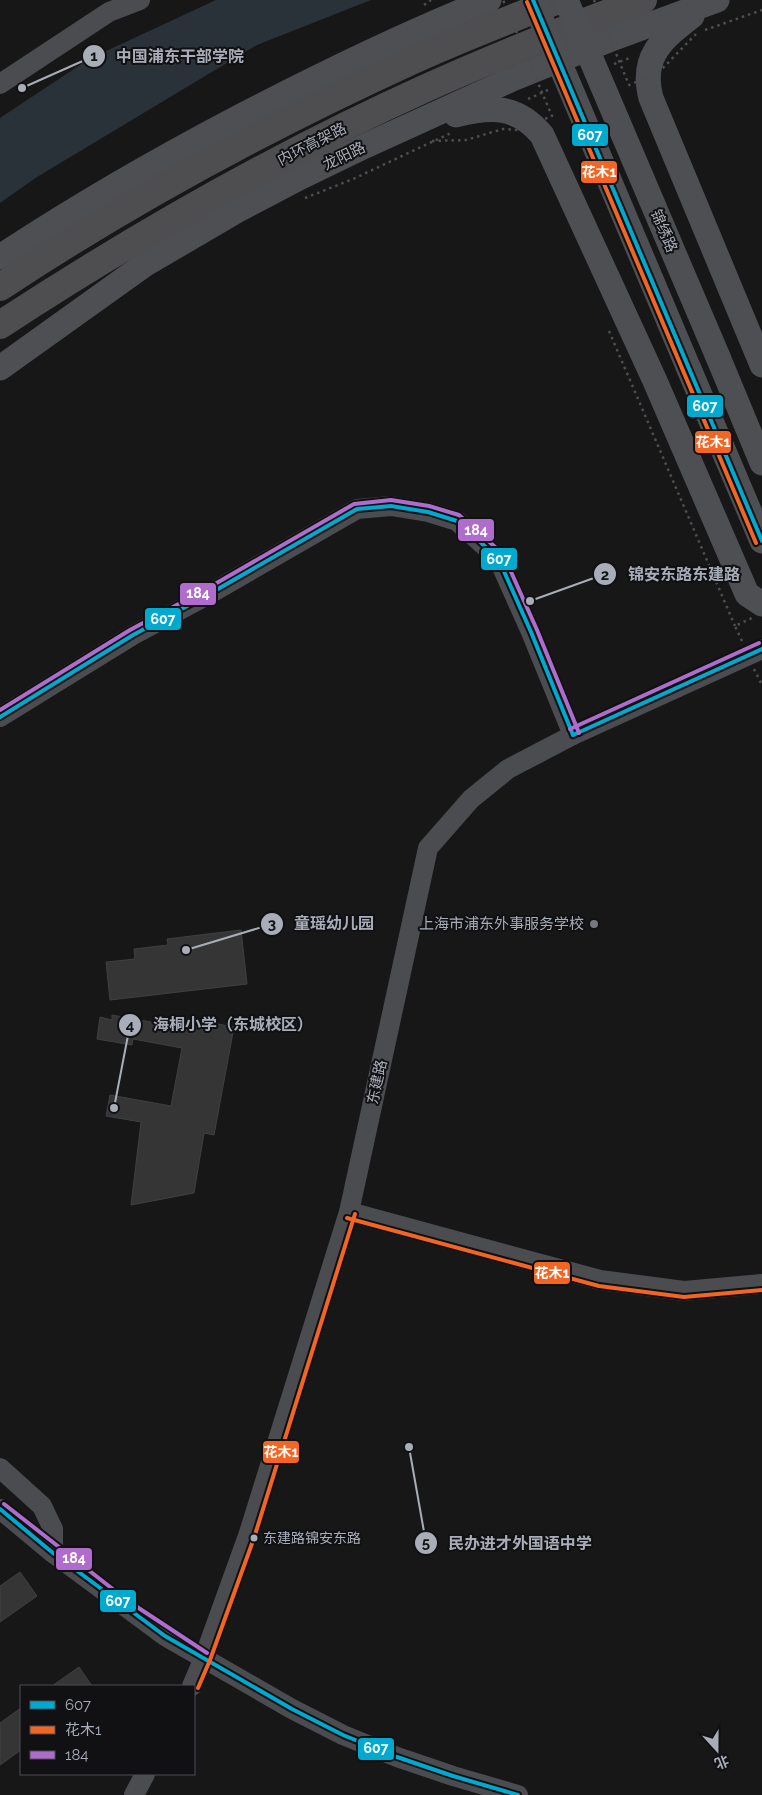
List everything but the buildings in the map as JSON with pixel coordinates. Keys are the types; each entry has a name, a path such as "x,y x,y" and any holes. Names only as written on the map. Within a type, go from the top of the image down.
{"highway":[{"name":"内环高架路","path":"0,288 115,214 275,127 412,60 558,0"},
{"name":"内环高架路","path":"0,325 131,242 226,188 356,121 426,88 499,57 643,0"},
{"path":"0,333 60,286"}],"main road":[{"path":"0,257 102,192 199,138 331,70 489,0"},
{"name":"锦绣路","path":"532,0 762,541"},
{"name":"锦绣路","path":"566,0 762,462"},
{"path":"714,1 671,32 656,49 651,57 647,85 762,365"},
{"name":"龙阳路","path":"0,368 144,265 238,210 334,161 510,80 614,38 714,1"},
{"path":"334,161 455,115 476,109 493,108 512,120 523,118 535,127 548,146 651,372 747,594 762,604"}],"street":[{"path":"0,84 109,12 140,0"},
{"path":"0,717 133,635 204,597 358,509 391,506 428,512 456,521 498,558 531,632 573,735"},
{"name":"东建路","path":"192,1685 248,1536 349,1212 428,848 471,799 508,769 573,735 762,649"},
{"path":"349,1212 600,1280 684,1291 762,1284"},
{"path":"0,1468 42,1506 54,1529 53,1553"},
{"path":"0,1509 53,1553 165,1636 292,1709 344,1735 398,1757 453,1776 518,1795"},
{"path":"134,1795 144,1775"}],"path":[{"path":"432,142 466,140 503,129 512,120 552,116 503,0"},
{"path":"594,0 629,84 658,73 696,34"},
{"path":"688,37 762,10"},
{"path":"611,65 656,49"},
{"path":"522,135 512,120 510,106 556,87"},
{"path":"300,200 353,179 459,129"},
{"path":"607,326 735,626"}],"shaded area":[{"path":"216,0 371,0 257,45 37,177 0,203 0,118 89,59"}],"transit line":[{"name":"607","path":"533,0 762,541"},
{"name":"花木1","path":"527,2 756,543"},
{"name":"184","path":"0,710 130,630 201,592 354,504 391,500 429,506 459,515 503,554 537,630 579,733"},
{"name":"607","path":"0,717 133,635 204,597 357,509 391,506 428,512 457,521 498,558 531,632 573,735"},
{"name":"184","path":"570,729 759,643"},
{"name":"607","path":"573,735 762,649"},
{"name":"花木1","path":"198,1688 254,1538 355,1214"},
{"name":"花木1","path":"347,1218 599,1286 684,1297 762,1290"},
{"name":"184","path":"4,1504 128,1601 207,1653"},
{"name":"607","path":"0,1509 53,1553 165,1636 292,1709 343,1735 397,1757 518,1795"}],"place":[{"name":"中国浦东干部学院","path":"22,88"},
{"name":"锦安东路东建路","path":"530,601"},
{"name":"上海市浦东外事服务学校","path":"594,924"},
{"name":"童瑶幼儿园","path":"186,950"},
{"name":"海桐小学（东城校区）","path":"114,1108"},
{"name":"民办进才外国语中学","path":"409,1447"},
{"name":"东建路锦安东路","path":"254,1538"}]}
